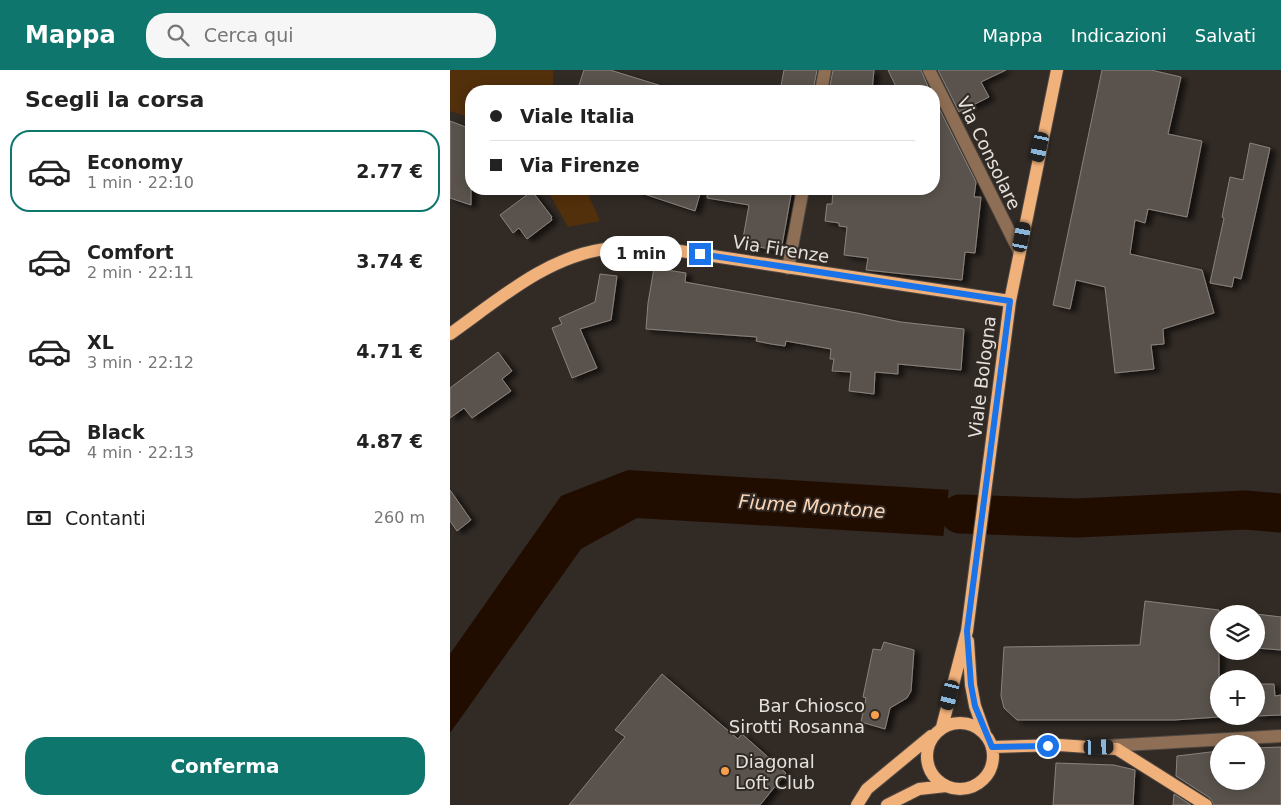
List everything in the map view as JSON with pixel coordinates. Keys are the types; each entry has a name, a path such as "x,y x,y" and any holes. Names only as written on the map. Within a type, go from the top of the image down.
{"main road":[{"name":"Viale Bologna","path":"938,730 967,631 1010,301 1057,70"},
{"name":"Via Firenze","path":"450,334 526,280 565,260 604,249 647,246 1010,301"},
{"name":"Viale Bologna","path":"967,631 971,685 975,706 986,735"},
{"path":"857,805 867,789 938,730 957,722 980,729 986,735 992,747 993,760 988,773 979,783 966,788 946,786 919,789 887,805"},
{"path":"938,730 928,747 927,762 934,776 946,786"},
{"path":"992,747 1060,745 1118,749 1206,805"}],"street":[{"path":"822,85 825,70"},
{"name":"Via Consolare","path":"929,70 936,85"},
{"name":"Via Consolare","path":"940,92 1019,251"},
{"path":"788,268 802,195"},
{"path":"1099,747 1281,736"}],"shaded area":[{"path":"450,70 553,70 553,85 465,85 465,116 450,111"},
{"path":"550,195 589,195 600,221 568,227"}],"water":[{"path":"628,470 1016,494 1012,540 637,518 581,549 450,733 450,654 561,496"}],"pier":[{"path":"949,487 1018,493 1013,543 943,539"}],"building":[{"path":"584,70 610,70 659,85 579,85"},
{"path":"784,70 817,70 814,85 781,85"},
{"path":"833,70 874,70 873,85 830,85"},
{"path":"888,70 921,70 927,85 895,85"},
{"path":"938,70 1006,70 981,82 989,97 959,112"},
{"path":"1102,70 1151,70 1181,77 1168,134 1202,141 1187,217 1148,209 1145,223 1135,220 1130,254 1202,270 1214,313 1163,329 1164,344 1151,345 1154,369 1115,373 1105,287 1076,280 1070,309 1053,305"},
{"path":"940,110 976,182 974,197 981,197 975,253 965,252 962,280 866,270 868,258 844,255 847,227 839,226 839,223 825,221 827,204 832,204 833,195 940,195"},
{"path":"450,121 465,127 465,195 471,195 471,205 450,198"},
{"path":"1250,143 1270,148 1241,279 1234,277 1232,287 1210,283 1224,218 1222,217 1230,177 1243,180"},
{"path":"527,195 535,195 552,217 552,220 527,239 519,228 513,233 500,215"},
{"path":"647,195 700,195 695,211"},
{"path":"707,195 791,195 781,251 742,244 749,205 707,198"},
{"path":"654,268 686,273 685,282 901,322 964,329 961,370 898,364 898,374 875,372 874,394 849,391 851,372 832,371 834,359 830,359 831,349 786,341 785,346 771,344 756,341 757,337 646,329"},
{"path":"600,274 617,276 611,320 580,329 597,368 572,378 552,328 562,324 559,318 595,302"},
{"path":"498,352 512,371 502,379 511,391 472,418 464,408 450,418 450,388"},
{"path":"450,490 471,520 457,531 450,521"},
{"path":"1145,601 1210,609 1210,660 1219,660 1219,670 1210,670 1210,718 1174,720 1017,720 1004,708 1001,696 1004,647 1140,645"},
{"path":"1265,615 1281,617 1281,650 1265,649"},
{"path":"884,642 914,650 911,691 907,698 890,708 885,729 861,722 866,698 863,697 873,649 881,650"},
{"path":"662,674 738,739 742,734 786,773 760,805 569,805 625,737 615,730"},
{"path":"1265,684 1274,684 1275,696 1281,695 1281,715 1265,716"},
{"path":"1281,747 1281,805 1214,805 1210,798 1176,776 1177,756 1210,752 1210,790 1265,790 1265,748"},
{"path":"1056,763 1114,765 1135,770 1133,805 1053,805"},
{"path":"1174,794 1191,805 1173,805"}],"waterway":[{"name":"Fiume Montone","path":"960,514 1077,518 1245,510 1281,513"}],"place":[{"name":"Bar Chiosco Sirotti Rosanna","path":"875,715"},
{"name":"Diagonal Loft Club","path":"725,771"}],"route":[{"path":"700,254 1010,301 967,631 971,685 975,706 992,747 1048,746"}]}
